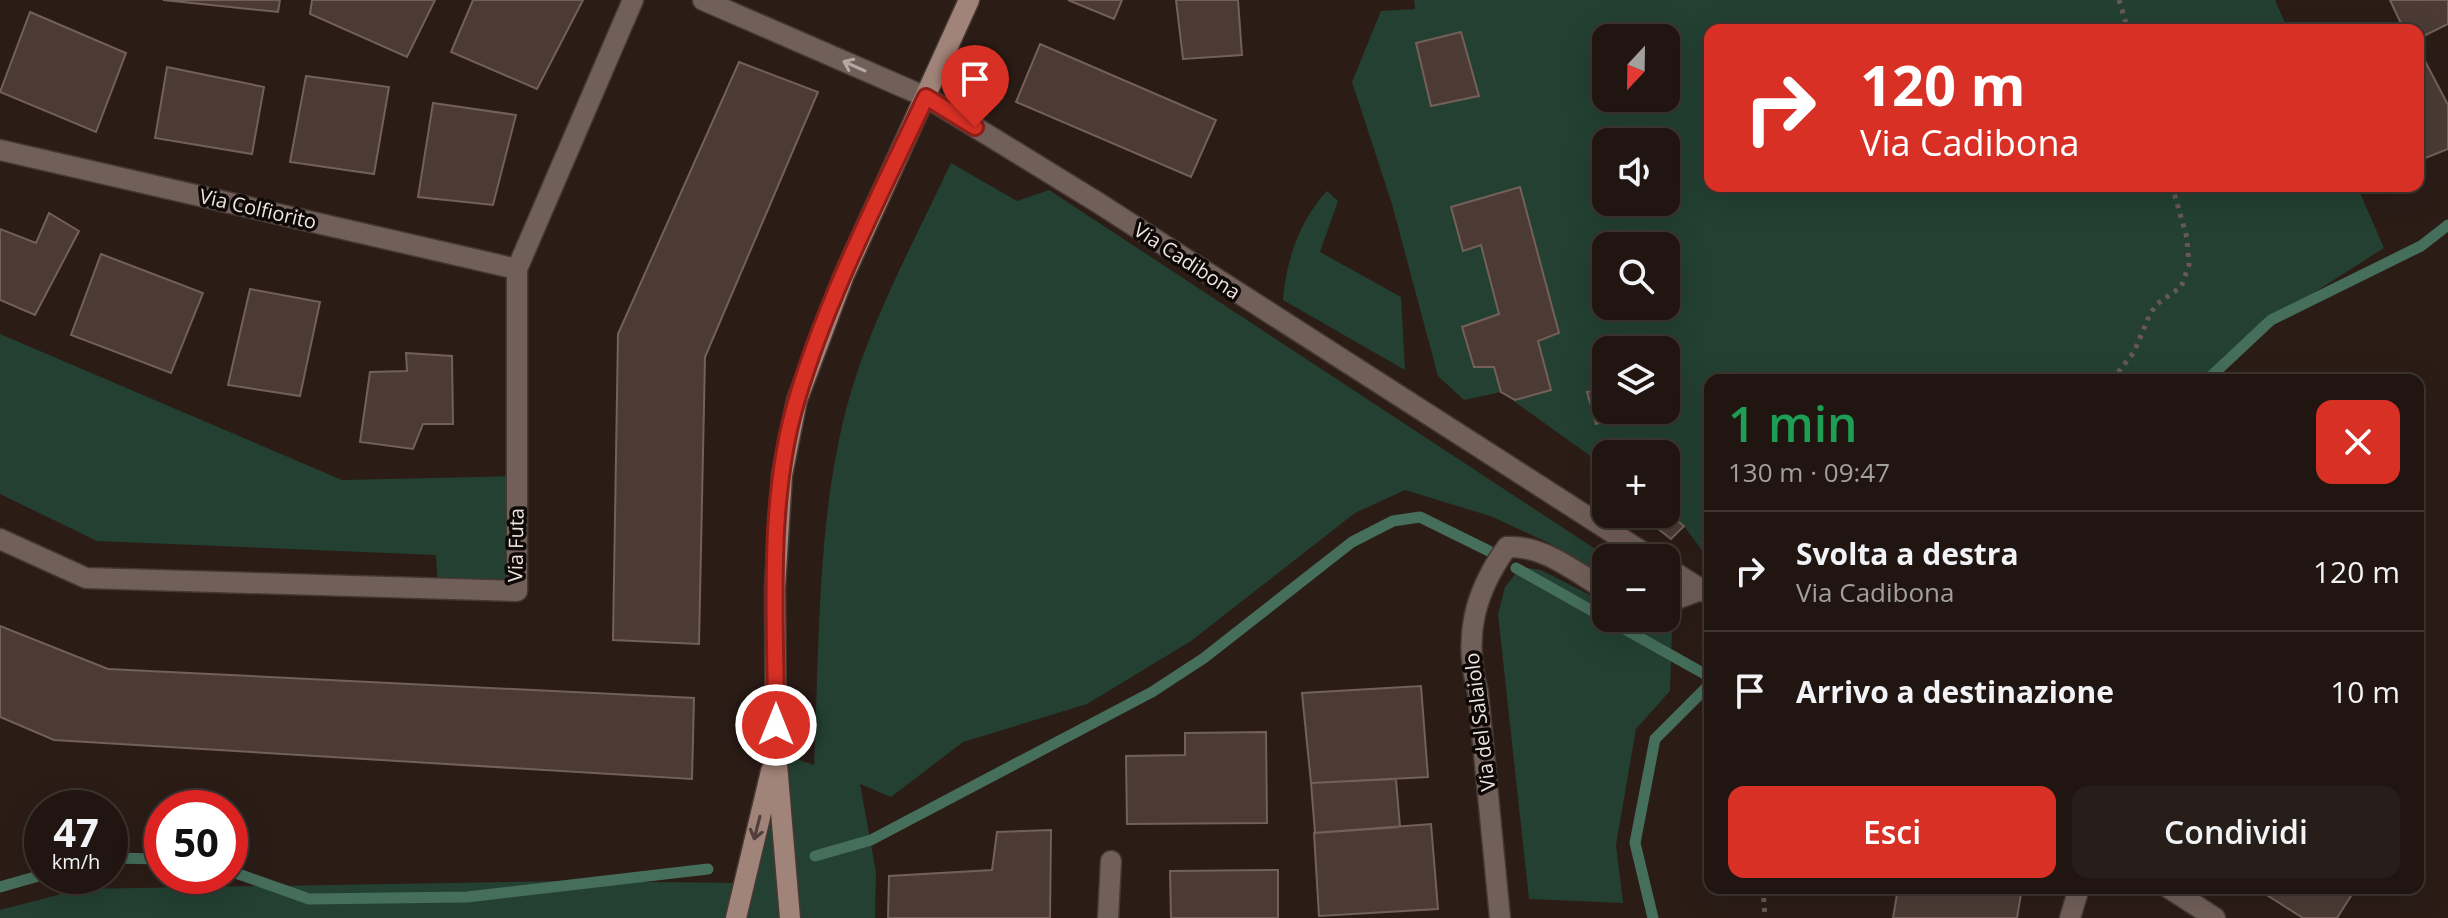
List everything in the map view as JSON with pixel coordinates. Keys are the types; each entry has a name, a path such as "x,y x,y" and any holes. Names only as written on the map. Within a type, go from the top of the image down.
{"main road":[{"path":"790,918 776,752 775,588 782,475 797,400 844,275 969,0"},
{"path":"736,918 776,752"}],"street":[{"name":"Via Futa","path":"0,539 86,578 517,591 517,269 633,0"},
{"name":"Via Cadibona","path":"703,0 926,97 1097,202 1630,544"},
{"name":"Via Colfiorito","path":"0,150 517,269"},
{"name":"Via del Salaiolo","path":"1500,918 1478,692 1469,661 1471,625 1486,583 1507,547 1523,546 1547,555 1592,582"},
{"path":"1680,576 1704,591"},
{"path":"1680,599 1704,592"},
{"path":"1108,918 1111,861"},
{"path":"2070,918 2077,894"},
{"path":"2178,894 2215,918"}],"path":[{"path":"2119,0 2126,24"},
{"path":"2117,374 2134,352 2157,304 2181,287 2189,265 2187,238 2174,192"},
{"path":"1763,894 1765,918"}],"green space":[{"path":"1414,0 2275,0 2285,24 1704,24 1704,192 2360,192 2384,248 2271,320 2213,374 1704,374 1704,553 1680,523 1680,440 1592,440 1592,457 1501,392 1464,400 1438,376 1392,204 1352,82 1381,11 1415,9"},
{"path":"951,163 1017,201 1049,190 1592,547 1592,569 1547,542 1490,516 1405,490 1355,513 1191,641 1087,704 963,742 891,797 860,784 876,872 875,918 0,918 0,910 61,894 128,894 128,888 144,888 144,894 248,894 248,886 568,881 744,883 776,752 814,765 822,570 833,472 855,379 875,324"},
{"path":"1327,191 1338,201 1320,252 1401,297 1405,370 1283,300 1287,270 1296,241 1317,202"},
{"path":"0,334 342,480 517,476 517,591 438,589 436,555 97,541 0,494"},
{"path":"1521,567 1541,570 1592,596 1592,632 1672,632 1670,691 1636,729 1616,845 1623,903 1529,899 1498,614 1505,587"}],"building":[{"path":"163,0 280,0 278,12"},
{"path":"312,0 435,0 407,57 310,14"},
{"path":"473,0 583,0 537,89 451,52"},
{"path":"1068,0 1122,0 1114,19"},
{"path":"1176,0 1238,0 1242,55 1183,59"},
{"path":"2390,0 2448,0 2448,24 2424,36 2424,24 2401,24"},
{"path":"30,12 126,53 96,132 0,92"},
{"path":"1461,32 1479,96 1431,106 1416,43"},
{"path":"1040,44 1216,120 1191,177 1016,102"},
{"path":"2424,61 2448,105 2448,149 2424,159"},
{"path":"739,62 818,92 705,357 699,644 613,640 618,334"},
{"path":"167,67 264,87 252,154 155,138"},
{"path":"306,76 389,87 374,174 290,162"},
{"path":"433,103 516,115 493,205 418,197"},
{"path":"1520,187 1559,333 1538,341 1551,390 1515,400 1501,392 1494,367 1474,367 1462,327 1499,314 1481,245 1463,251 1451,207"},
{"path":"49,213 79,231 35,315 0,300 0,229 36,243"},
{"path":"101,254 203,293 171,373 71,335"},
{"path":"250,289 320,302 300,396 228,385"},
{"path":"406,353 452,356 453,424 423,424 413,449 360,442 370,372 407,371"},
{"path":"1592,391 1592,410 1587,392"},
{"path":"1680,523 1684,526 1671,539 1657,528 1680,528"},
{"path":"0,626 108,669 694,698 692,779 54,740 0,717"},
{"path":"1421,686 1428,777 1311,783 1302,693"},
{"path":"1266,732 1267,823 1127,824 1126,756 1185,755 1185,733"},
{"path":"1396,779 1400,827 1315,833 1311,783"},
{"path":"1431,824 1438,909 1319,916 1314,833"},
{"path":"1051,830 1050,918 888,918 889,876 992,870 997,832"},
{"path":"1278,870 1278,918 1171,918 1170,871"},
{"path":"1897,894 2021,894 2017,918 1893,918"},
{"path":"2265,894 2352,894 2337,918 2303,918"}],"waterway":[{"path":"2213,374 2271,320 2421,246 2448,225"},
{"path":"815,856 871,840 1152,692 1204,658 1352,542 1393,521 1420,517 1489,551"},
{"path":"1516,568 1704,674"},
{"path":"1653,918 1635,843 1655,739 1704,690"},
{"path":"128,858 144,859"},
{"path":"248,877 309,899 467,897 708,869"},
{"path":"0,887 24,880"}],"route":[{"path":"776,725 775,588 782,475 797,400 844,275 926,97 975,127"}]}
